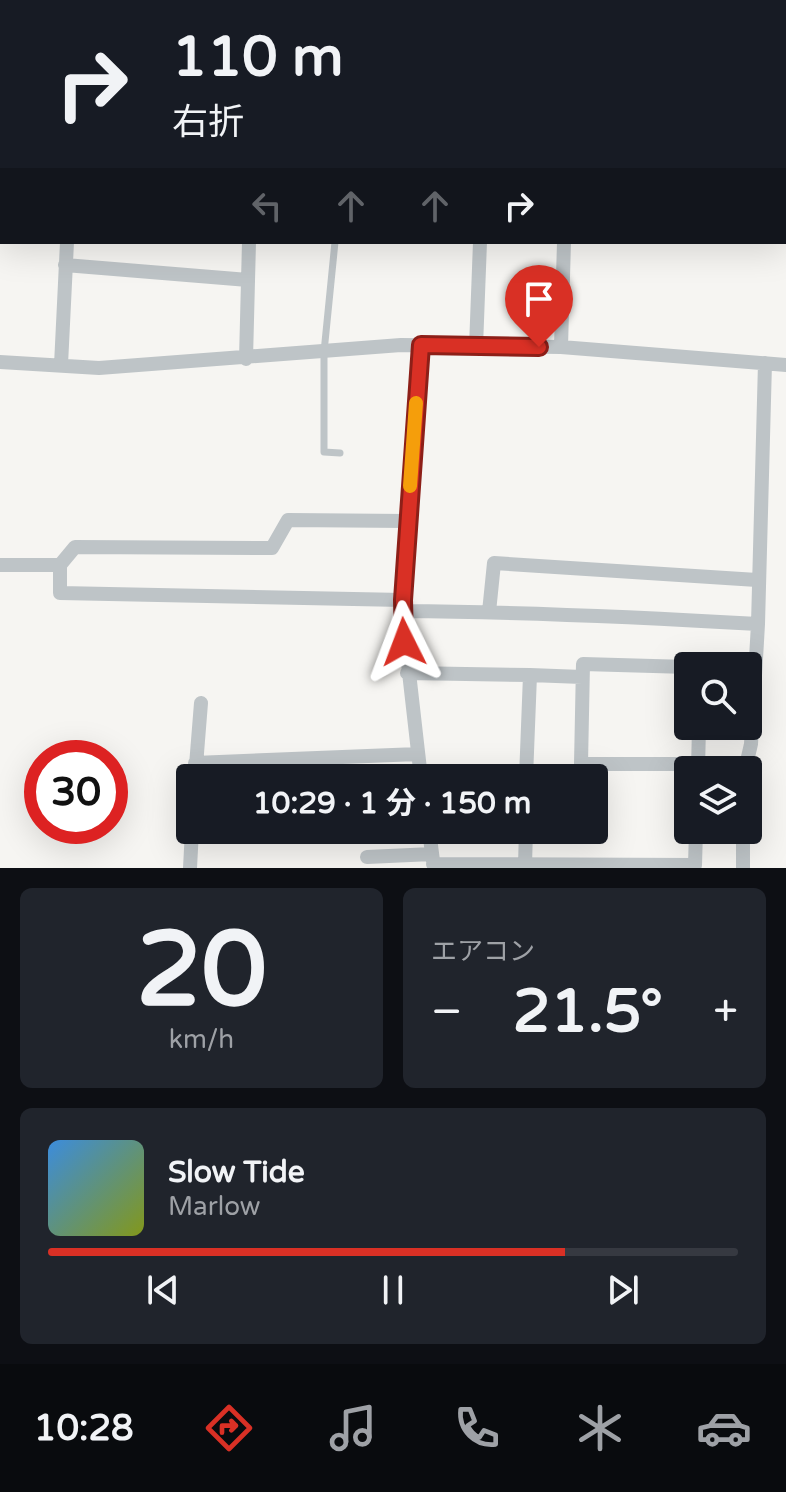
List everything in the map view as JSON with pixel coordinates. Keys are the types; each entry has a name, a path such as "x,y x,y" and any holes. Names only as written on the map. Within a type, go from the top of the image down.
{"street":[{"path":"61,365 67,244"},
{"path":"246,359 249,244"},
{"path":"476,347 480,244"},
{"path":"561,347 564,244"},
{"path":"65,265 248,280"},
{"path":"419,764 402,606 421,345"},
{"path":"0,362 99,368 421,345 561,347 786,365"},
{"path":"748,756 758,624 765,363"},
{"path":"407,521 288,520 272,548 75,547 60,565 60,593 402,606 549,617 587,613 758,624"},
{"path":"489,612 494,563 757,580"},
{"path":"0,565 60,565"},
{"path":"674,667 583,664 581,764 674,766"},
{"path":"407,673 582,677"},
{"path":"526,764 530,675"},
{"path":"196,764 201,703"},
{"path":"287,764 418,754"},
{"path":"190,868 191,844"},
{"path":"525,865 526,844"},
{"path":"367,857 525,865 695,865 696,844"},
{"path":"743,844 743,868"}],"lane":[{"path":"335,244 324,352 324,452 340,453"}],"slow traffic":[{"path":"410,486 416,403"}],"route":[{"path":"404,642 402,611 407,521 421,345 539,347"}]}
